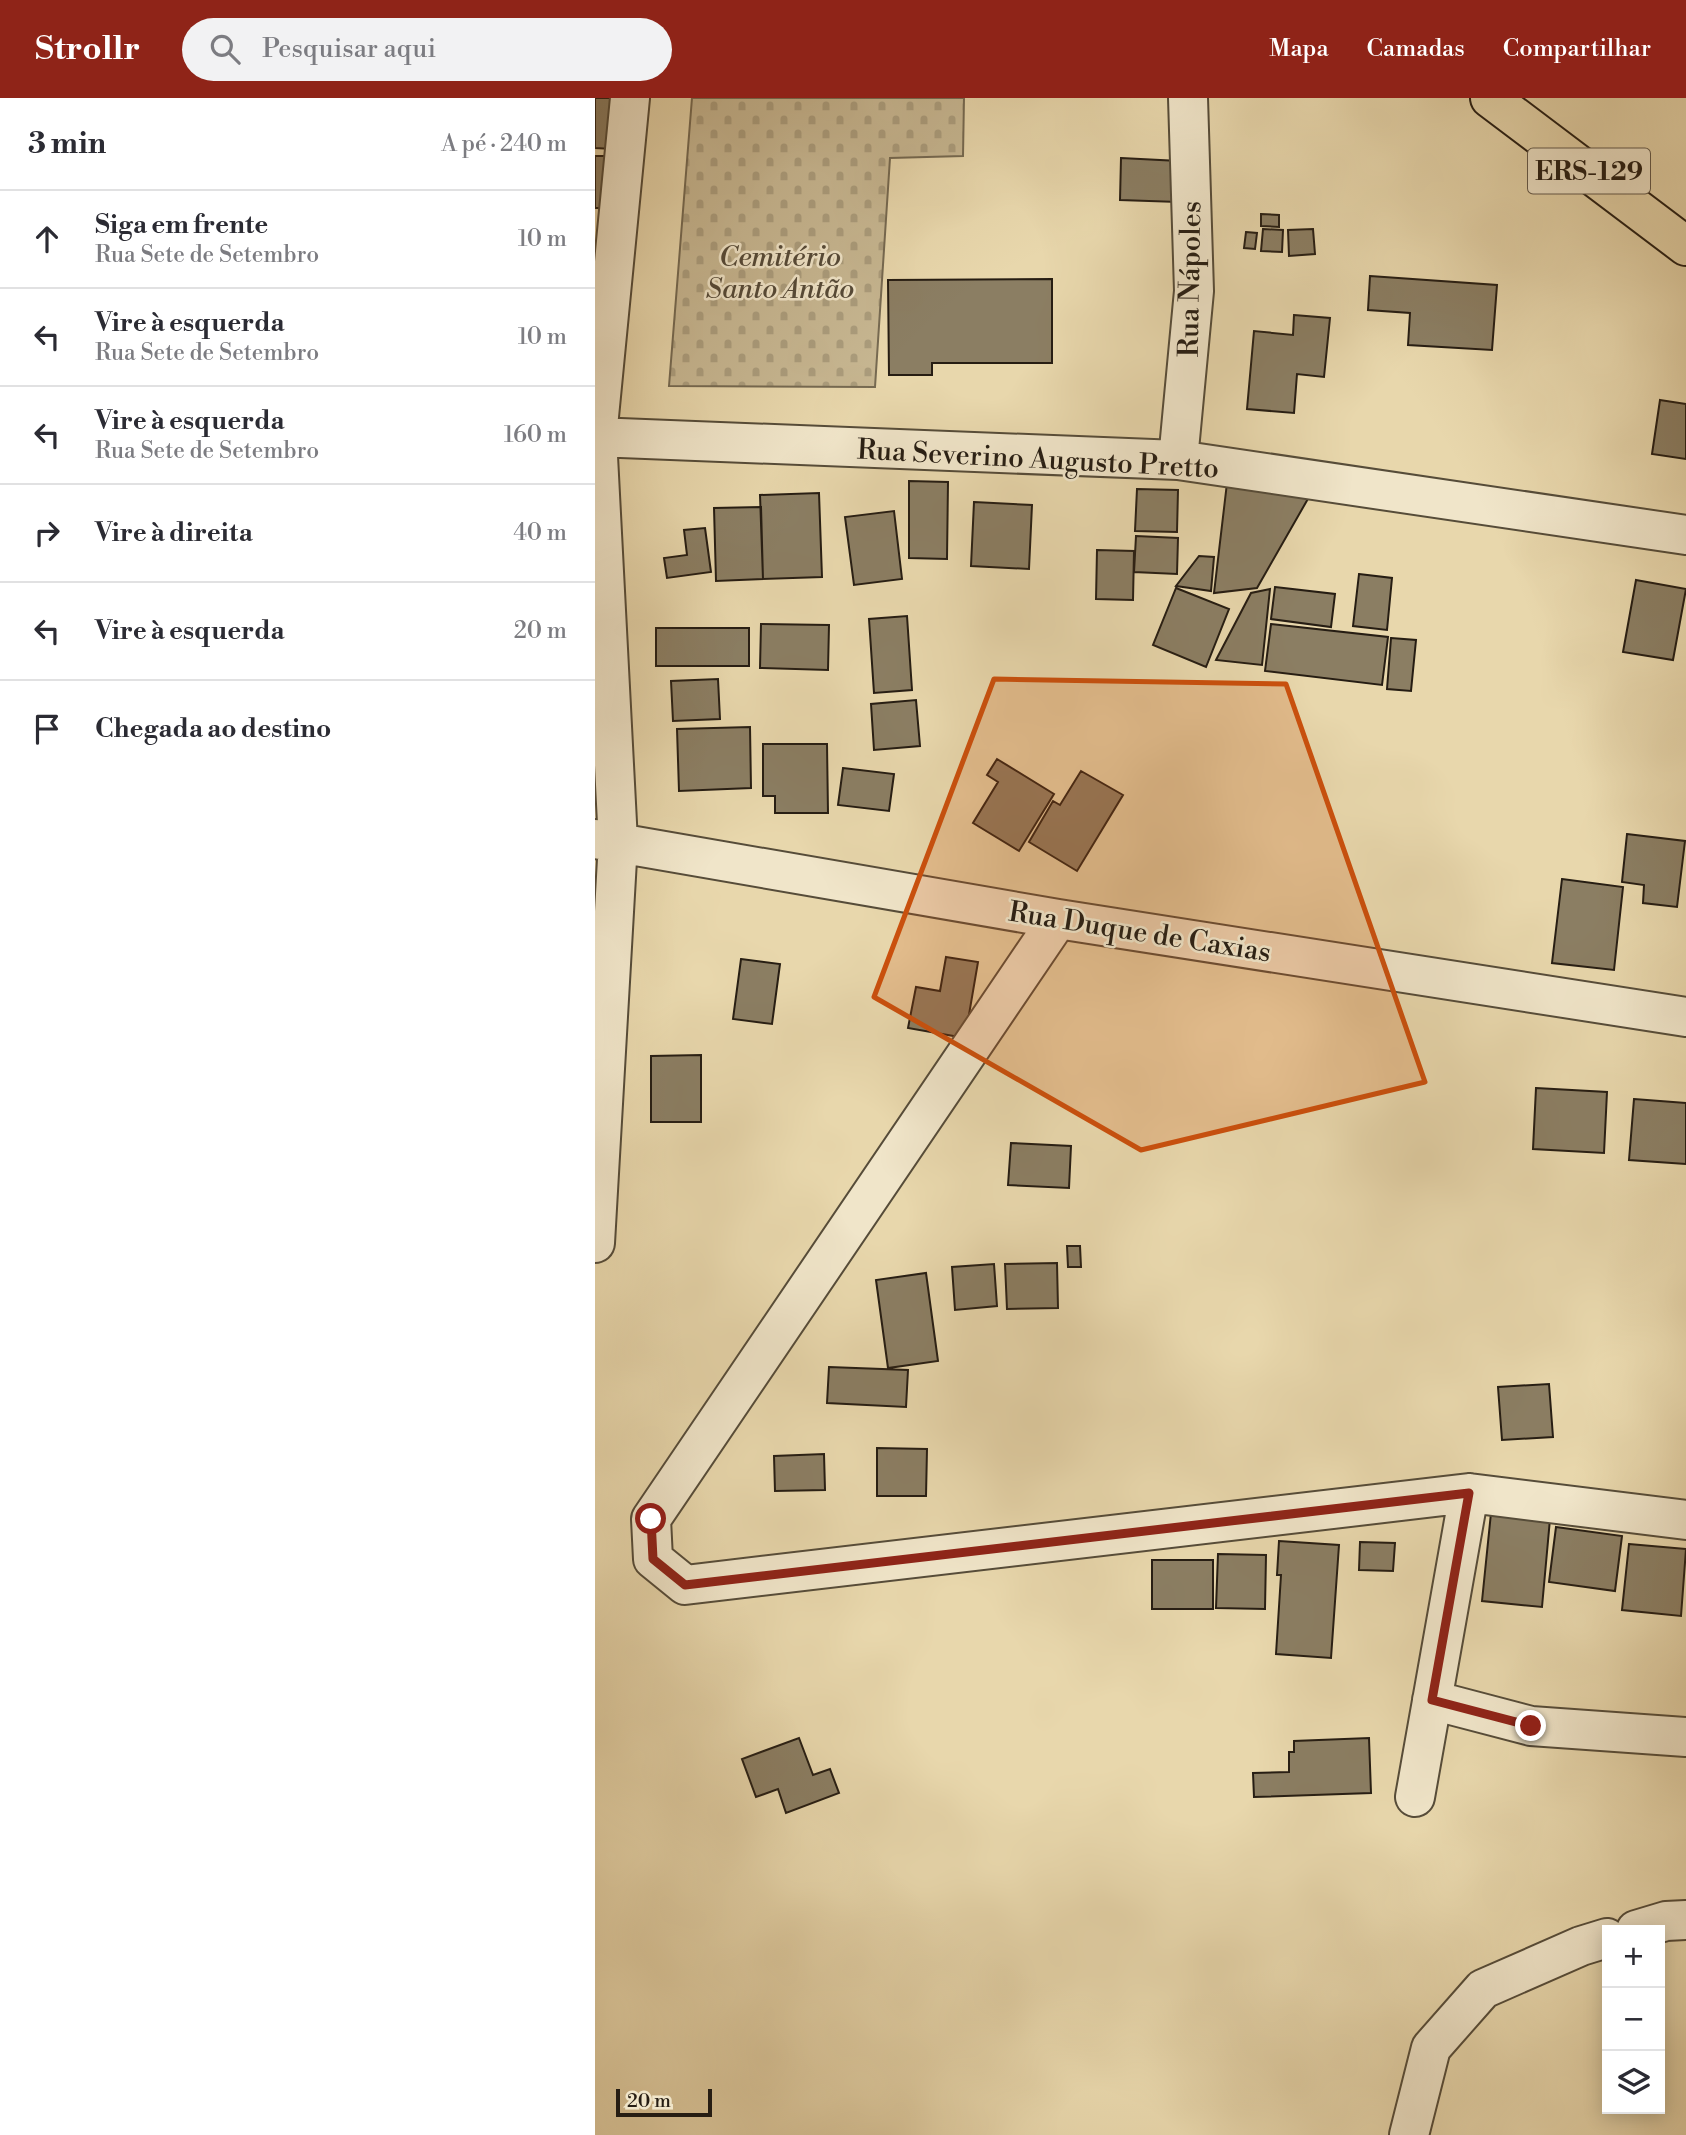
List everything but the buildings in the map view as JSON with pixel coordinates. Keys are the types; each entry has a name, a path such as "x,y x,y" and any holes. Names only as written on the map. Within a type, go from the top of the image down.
{"main road":[{"name":"ERS-129","path":"1490,98 1686,246"}],"street":[{"path":"595,1244 606,841 596,437 630,98"},
{"name":"Rua Nápoles","path":"1178,460 1194,291 1188,98"},
{"name":"Rua Severino Augusto Pretto","path":"596,437 1178,460 1686,535"},
{"name":"Rua Duque de Caxias","path":"606,841 1058,919 1686,1017"},
{"path":"1058,919 651,1519 653,1559 685,1585 1469,1493 1686,1520"},
{"path":"1415,1797 1469,1493"},
{"path":"1432,1700 1531,1726 1686,1737"},
{"path":"1653,1925 1686,1920"},
{"path":"1409,2135 1431,2048 1483,1989 1602,1940"}],"highlighted area":[{"path":"994,679 1286,684 1425,1082 1141,1150 874,997"}],"green space":[{"name":"Cemitério Santo Antão","path":"692,98 964,98 963,156 890,158 875,387 669,386"}],"route":[{"path":"651,1519 653,1559 685,1585 1469,1493 1432,1700 1531,1726"}]}
